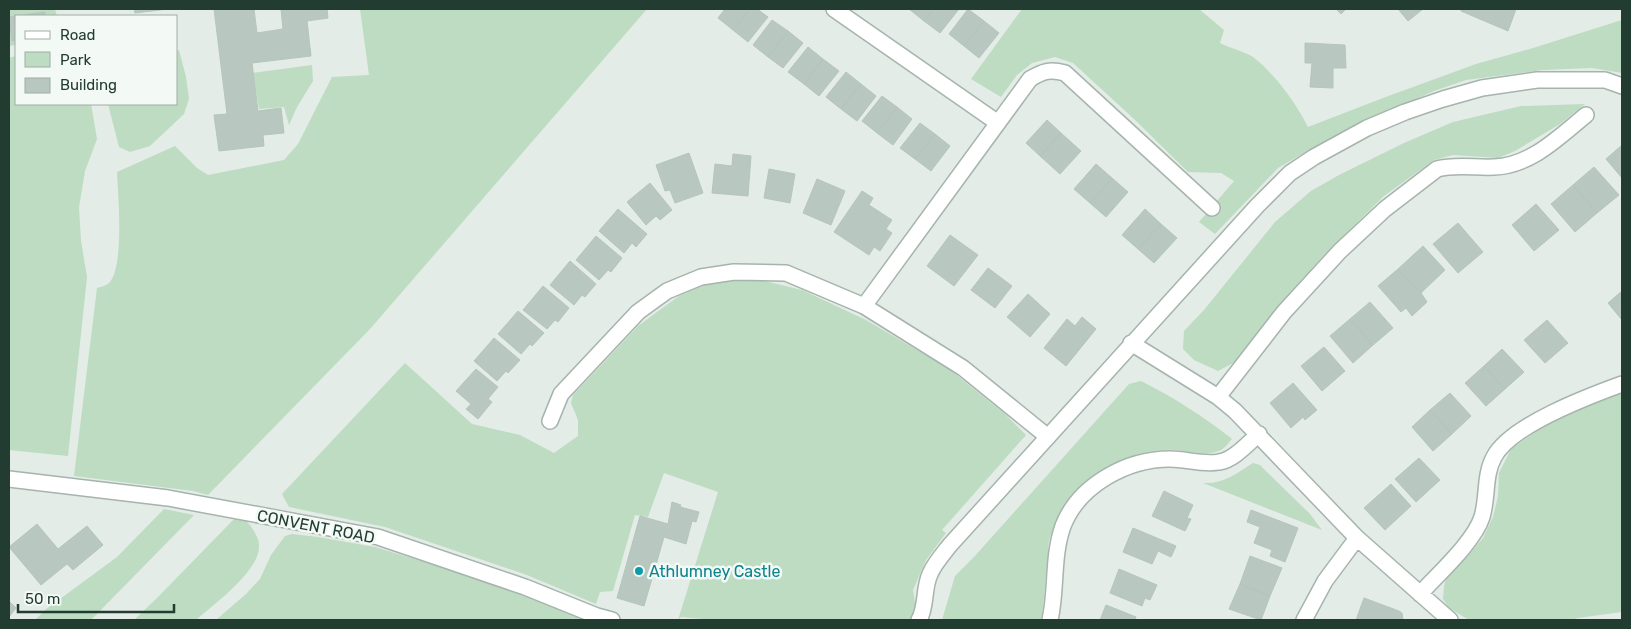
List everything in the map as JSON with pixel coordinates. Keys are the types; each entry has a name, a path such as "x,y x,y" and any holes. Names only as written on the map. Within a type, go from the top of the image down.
{"street":[{"path":"834,9 998,123"},
{"path":"864,306 1030,79 1043,71 1055,70 1065,74 1212,208"},
{"path":"919,620 923,614 924,595 930,574 945,552 1257,206 1290,174 1314,157 1367,128 1405,112 1482,88 1546,80 1605,80 1622,86"},
{"path":"1218,396 1284,312 1340,251 1385,209 1437,169 1446,166 1496,167 1514,164 1531,156 1558,138 1586,115"},
{"path":"550,421 561,394 638,312 667,291 701,278 734,272 786,273 864,306 963,368 1048,437"},
{"path":"1132,343 1218,396 1236,410 1357,538 1450,620"},
{"path":"1420,594 1470,539 1482,518 1489,469 1495,455 1513,437 1536,422 1563,407 1622,384"},
{"path":"1050,620 1057,546 1064,525 1075,505 1090,490 1105,478 1147,461 1169,459 1208,463 1221,462 1233,456 1259,434"},
{"name":"CONVENT ROAD","path":"14,480 168,498 378,537 525,586 597,616 612,620"},
{"path":"1304,620 1325,581 1357,538"}],"green space":[{"path":"9,9 55,9 57,15 15,15 15,45 9,46"},
{"path":"360,9 647,9 370,329 208,495 193,491 74,476 97,288 108,284 117,264 119,213 117,172 175,146 197,168 208,175 284,160 298,144 332,77 369,75"},
{"path":"1022,9 1199,9 1224,30 1220,43 1250,55 1277,80 1291,98 1308,127 1476,64 1622,20 1622,73 1592,68 1543,70 1466,80 1434,91 1314,147 1278,168 1215,234 1199,222 1234,181 1221,173 1188,172 1073,63 1055,57 1032,63 1017,75 1001,97 971,79"},
{"path":"178,50 186,77 189,99 184,114 150,146 130,152 119,147 108,105 178,105"},
{"path":"15,56 15,105 91,105 97,139 85,171 79,207 81,241 87,277 68,456 9,450 9,58"},
{"path":"312,65 313,81 297,107 289,125 284,107 259,109 253,73"},
{"path":"1585,104 1560,124 1515,151 1498,158 1453,155 1434,160 1384,196 1322,257 1278,306 1237,361 1218,371 1194,360 1183,349 1184,331 1204,310 1275,222 1311,191 1404,143 1453,122 1521,106"},
{"path":"756,279 802,290 866,320 949,369 1005,414 1026,435 942,530 946,533 926,560 913,590 916,609 911,620 713,620 681,617 678,620 718,492 664,473 648,517 635,515 613,591 600,592 596,604 527,575 385,527 289,507 282,494 405,363 472,424 520,435 554,453 578,436 578,420 571,403 573,395 638,326 679,296 716,280"},
{"path":"1141,381 1188,407 1232,439 1222,449 1211,453 1156,450 1136,455 1117,462 1083,486 1069,501 1058,518 1050,537 1041,620 942,620 955,576 1129,384"},
{"path":"1622,393 1622,612 1572,620 1469,620 1449,608 1443,599 1447,576 1483,538 1493,517 1498,496 1499,473 1511,449 1572,410"},
{"path":"1253,463 1260,465 1310,514 1322,530 1203,483 1223,480"},
{"path":"164,509 194,515 91,620 35,620 45,610 117,557"},
{"path":"236,517 244,518 256,534 259,545 258,555 253,565 235,586 196,620 134,620 158,597"},
{"path":"292,534 375,547 490,582 589,620 216,620 260,579 271,555 285,536"}],"building":[{"path":"134,9 168,9 135,13"},
{"path":"214,9 254,9 257,33 283,29 281,9 327,9 328,18 307,21 311,56 252,63 258,111 281,108 284,133 263,135 264,146 219,151 214,115 227,114"},
{"path":"725,9 750,9 733,30 718,18"},
{"path":"750,9 757,9 768,17 748,42 733,30"},
{"path":"909,9 934,9 924,21"},
{"path":"934,9 959,9 940,33 924,21"},
{"path":"968,9 984,21 964,46 949,34"},
{"path":"1336,9 1346,9 1341,14"},
{"path":"1398,9 1423,9 1408,21"},
{"path":"1461,9 1516,9 1508,31 1461,11"},
{"path":"45,12 45,15 23,15"},
{"path":"15,16 15,40 12,41 9,17"},
{"path":"772,20 788,31 768,57 753,45"},
{"path":"984,21 999,33 979,58 964,46"},
{"path":"788,31 803,43 783,68 768,57"},
{"path":"1305,43 1345,45 1346,68 1333,68 1333,88 1310,87 1312,63 1305,63"},
{"path":"808,47 823,59 804,84 788,72"},
{"path":"823,59 839,71 819,96 804,84"},
{"path":"846,72 861,84 841,109 826,97"},
{"path":"861,84 876,96 857,121 841,109"},
{"path":"882,96 897,107 877,133 862,121"},
{"path":"897,107 912,119 893,145 877,133"},
{"path":"1047,120 1061,133 1040,156 1026,143"},
{"path":"920,123 935,134 915,159 900,148"},
{"path":"1061,133 1081,151 1060,174 1040,156"},
{"path":"935,134 950,146 931,171 915,159"},
{"path":"1622,145 1622,178 1606,159"},
{"path":"689,153 703,193 675,203 670,190 665,191 656,165"},
{"path":"733,154 751,156 748,196 712,193 715,164 732,166"},
{"path":"1096,164 1112,178 1090,203 1074,189"},
{"path":"1594,167 1619,195 1597,213 1573,185"},
{"path":"769,169 795,174 790,203 764,198"},
{"path":"1112,178 1128,192 1106,217 1090,203"},
{"path":"817,179 845,191 831,225 803,213"},
{"path":"650,183 672,210 660,220 656,216 646,225 627,202"},
{"path":"1573,185 1597,213 1575,232 1551,204"},
{"path":"862,191 873,198 869,205 892,220 886,229 892,233 880,251 874,247 869,255 834,232"},
{"path":"1536,204 1559,230 1534,251 1512,225"},
{"path":"618,209 647,234 636,247 632,243 624,253 599,231"},
{"path":"1145,209 1161,224 1138,249 1122,235"},
{"path":"1458,223 1483,252 1458,273 1433,244"},
{"path":"1161,224 1177,238 1154,263 1138,249"},
{"path":"950,235 978,255 954,286 927,266"},
{"path":"596,236 622,258 611,272 608,270 599,280 576,260"},
{"path":"1423,246 1445,270 1421,293 1398,269"},
{"path":"570,261 596,284 585,297 582,295 574,305 550,285"},
{"path":"988,268 1012,286 995,308 971,290"},
{"path":"1398,269 1427,302 1412,316 1406,308 1401,312 1378,286"},
{"path":"543,286 569,308 558,322 555,320 547,329 523,310"},
{"path":"1622,291 1622,320 1608,303"},
{"path":"1028,294 1050,314 1030,337 1007,317"},
{"path":"1370,302 1393,328 1373,345 1350,319"},
{"path":"518,311 544,333 532,346 530,344 521,354 498,334"},
{"path":"1082,317 1096,329 1066,366 1044,348 1067,319 1075,326"},
{"path":"1350,319 1373,345 1353,363 1330,336"},
{"path":"1547,320 1568,343 1545,363 1524,340"},
{"path":"494,338 520,360 508,373 506,371 497,381 474,361"},
{"path":"1324,347 1345,371 1322,391 1301,366"},
{"path":"1502,349 1524,372 1505,389 1484,366"},
{"path":"1484,366 1505,389 1486,406 1465,383"},
{"path":"476,369 498,387 488,399 492,402 478,419 466,409 471,404 456,391"},
{"path":"1293,383 1317,410 1305,420 1303,417 1291,428 1270,403"},
{"path":"1450,393 1471,416 1452,434 1430,410"},
{"path":"1430,410 1452,434 1433,451 1412,427"},
{"path":"1419,458 1440,480 1416,502 1395,479"},
{"path":"1391,484 1411,506 1385,530 1364,508"},
{"path":"1164,491 1193,505 1187,518 1191,519 1185,531 1152,516"},
{"name":"Athlumney Castle","path":"672,502 681,505 680,507 699,512 696,522 692,521 686,544 664,537 644,606 617,598 640,516 668,524"},
{"path":"1251,510 1298,528 1285,562 1270,556 1272,550 1254,543 1260,527 1247,522"},
{"path":"37,524 58,549 87,526 103,545 73,570 67,564 41,585 9,547"},
{"path":"1133,528 1176,546 1171,557 1158,551 1152,564 1123,552"},
{"path":"1250,556 1282,568 1270,596 1240,584"},
{"path":"1119,569 1157,585 1150,600 1145,598 1142,606 1110,593"},
{"path":"1240,584 1270,596 1261,620 1229,609"},
{"path":"1364,598 1399,611 1402,613 1403,620 1356,620"},
{"path":"9,601 16,608 9,617"},
{"path":"1106,605 1136,617 1135,620 1100,620"}],"place":[{"name":"Athlumney Castle","path":"639,571"}]}
